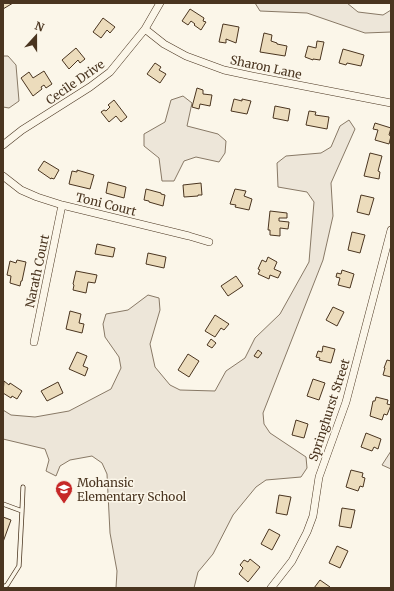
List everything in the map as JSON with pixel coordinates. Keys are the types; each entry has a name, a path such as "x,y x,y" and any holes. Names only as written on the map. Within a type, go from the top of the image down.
{"street":[{"name":"Cecile Drive","path":"3,146 22,130 90,88 110,72 145,29 160,3"},
{"name":"Sharon Lane","path":"145,29 164,44 186,56 224,70 391,103"},
{"name":"Toni Court","path":"3,176 21,190 37,197 62,205 209,242"},
{"name":"Narath Court","path":"34,342 62,205"},
{"name":"Springhurst Street","path":"270,588 292,561 307,532 313,516 319,477 346,402 391,230"}],"lane":[{"path":"3,587 7,585 19,566 23,487"},
{"path":"3,504 22,511"}],"shaded area":[{"path":"255,3 347,3 358,12 383,15 391,10 391,32 365,33 307,13 260,11"},
{"path":"3,56 8,56 16,65 19,101 9,108 3,107"},
{"path":"183,96 192,103 187,126 218,134 226,141 225,153 219,162 196,157 184,161 174,181 162,181 159,158 144,146 144,134 165,122 171,100"},
{"path":"349,120 355,129 331,183 333,216 323,260 263,413 264,424 270,433 306,457 307,468 301,477 266,480 256,487 233,515 213,554 198,572 194,588 116,588 117,571 110,533 107,474 102,463 92,456 70,460 60,466 56,476 46,471 49,460 45,449 3,439 3,410 11,415 35,417 69,411 111,389 121,368 119,357 105,337 103,324 106,314 128,310 148,295 159,298 160,310 150,344 155,367 170,385 180,390 215,391 226,371 245,358 255,338 280,314 309,262 314,202 307,192 278,187 277,163 286,156 321,153 331,147 340,126"},
{"path":"391,451 391,469 382,465"}],"building":[{"path":"3,3 13,3 3,9"},
{"path":"190,9 204,18 203,21 206,22 201,30 191,21 188,25 182,21"},
{"path":"103,18 115,27 110,33 107,30 101,38 93,32"},
{"path":"223,24 239,27 236,43 226,39 226,43 219,42"},
{"path":"264,33 272,35 271,41 287,46 285,56 260,52"},
{"path":"317,41 324,42 320,60 313,60 305,57 308,46 316,48"},
{"path":"76,48 85,59 80,63 78,60 69,69 62,60"},
{"path":"343,49 364,55 361,66 339,63"},
{"path":"155,63 161,67 159,70 166,74 160,83 147,74"},
{"path":"44,71 52,84 46,88 44,85 41,87 42,89 33,96 21,78 29,72 33,78"},
{"path":"197,88 203,90 203,94 212,95 210,106 200,104 199,109 192,107"},
{"path":"234,99 251,101 247,114 231,111"},
{"path":"114,100 127,117 121,122 116,116 109,122 101,112 104,110 106,111 110,107 108,105"},
{"path":"275,106 290,109 288,121 273,118"},
{"path":"309,111 316,112 315,115 329,117 327,129 306,125"},
{"path":"375,123 391,128 389,144 375,140 378,130 373,129"},
{"path":"370,153 382,156 378,171 380,172 379,179 364,176"},
{"path":"44,161 59,170 54,179 51,179 38,170"},
{"path":"77,170 94,175 90,189 69,184 72,171 77,172"},
{"path":"108,182 126,187 124,198 106,193"},
{"path":"201,183 202,195 184,197 183,185"},
{"path":"146,189 165,195 163,206 144,200"},
{"path":"235,189 246,191 244,196 252,199 249,210 235,207 236,205 230,204"},
{"path":"361,195 374,198 369,215 357,212"},
{"path":"270,211 287,213 287,218 279,218 279,221 289,222 288,229 280,228 280,236 270,235 270,230 268,230"},
{"path":"352,232 365,235 360,253 348,250"},
{"path":"97,244 115,248 113,257 95,254"},
{"path":"148,253 166,257 164,268 146,264"},
{"path":"268,257 277,262 274,269 281,272 278,278 270,275 269,279 258,274 260,270 258,269 262,260 266,262"},
{"path":"17,260 26,262 20,286 10,283 11,276 7,275 10,261 16,263"},
{"path":"342,270 354,274 350,288 338,285 340,278 336,277 337,273 341,274"},
{"path":"76,271 97,275 95,283 88,282 86,293 73,290"},
{"path":"236,276 243,286 228,296 221,286"},
{"path":"333,307 344,312 337,326 326,320"},
{"path":"70,311 81,314 79,323 84,324 82,333 66,329"},
{"path":"215,315 229,324 224,330 221,328 215,337 205,331"},
{"path":"211,339 216,343 212,348 207,345"},
{"path":"323,346 335,349 331,363 319,360 320,358 316,357 318,351 322,352"},
{"path":"258,350 262,353 258,358 254,356"},
{"path":"77,352 87,356 83,366 88,368 85,376 69,369"},
{"path":"188,354 199,361 189,377 178,370"},
{"path":"387,360 391,361 391,377 383,375"},
{"path":"313,379 325,383 319,400 307,396"},
{"path":"4,381 22,391 17,399 12,396 11,398 3,393"},
{"path":"58,382 63,393 47,401 41,391"},
{"path":"376,397 388,400 387,404 391,405 387,415 384,414 382,420 370,416 373,401 375,401"},
{"path":"296,420 308,424 304,438 292,435"},
{"path":"366,433 381,439 378,449 374,447 372,451 361,447"},
{"path":"351,470 363,473 362,477 365,478 363,487 360,486 358,491 346,487"},
{"path":"279,495 291,497 287,515 276,513"},
{"path":"342,508 355,510 351,528 339,526"},
{"path":"3,517 11,520 3,542"},
{"path":"269,529 280,535 272,550 261,544"},
{"path":"337,546 348,551 340,568 329,563"},
{"path":"250,559 260,567 248,582 239,574 243,568 240,565 244,560 248,562"},
{"path":"320,580 330,587 314,588"}],"place":[{"name":"Mohansic Elementary School","path":"64,504"}]}
